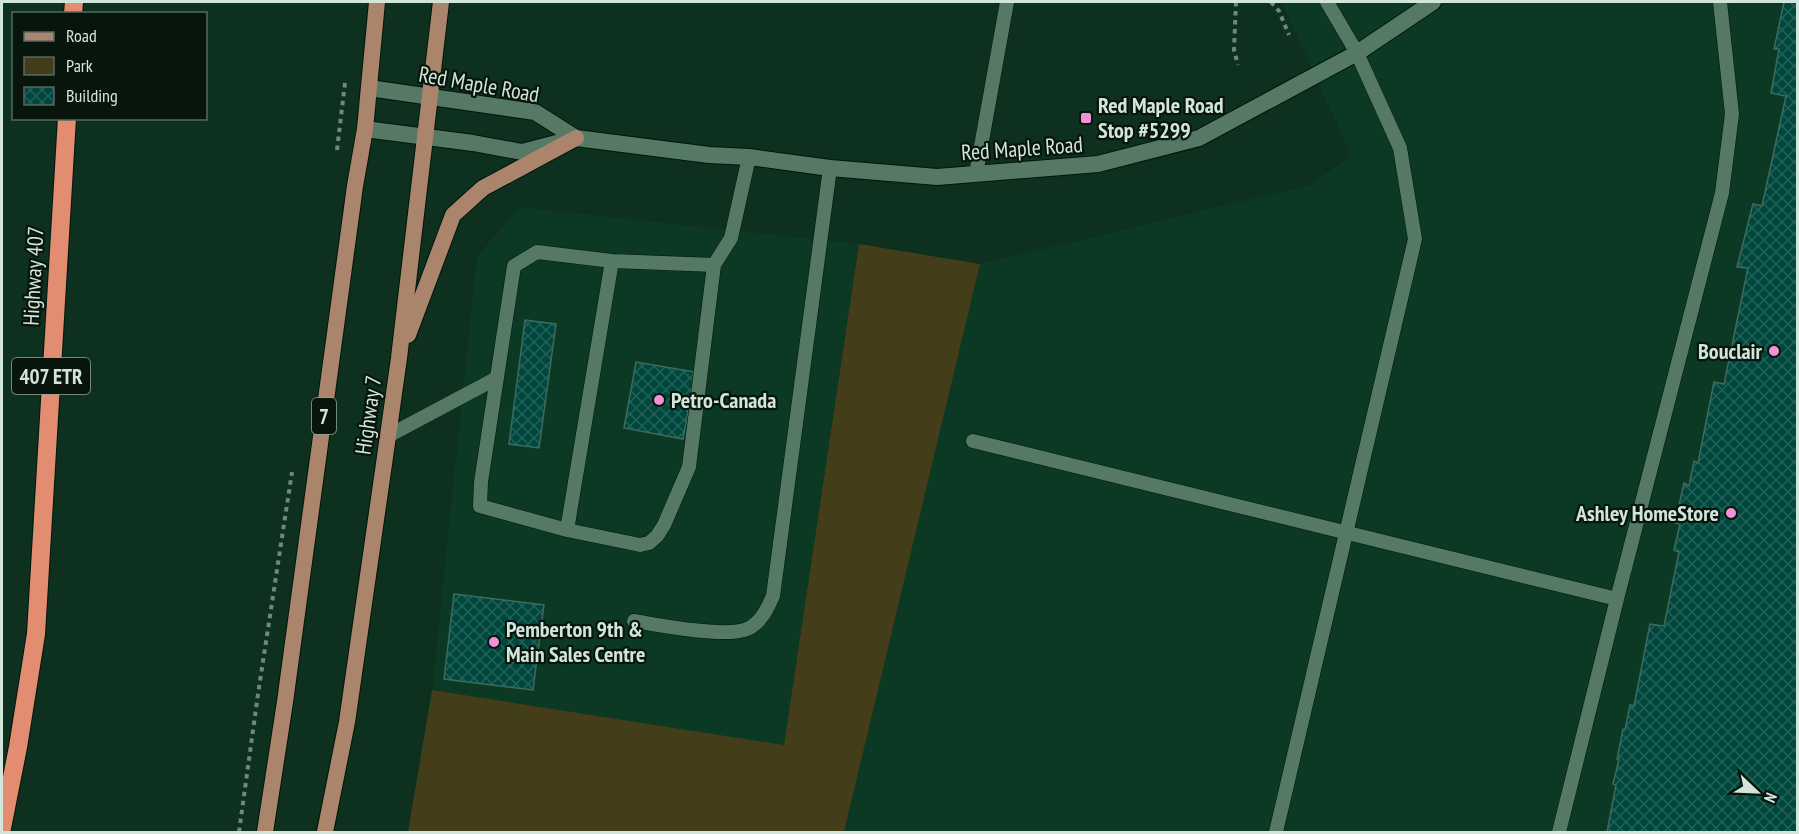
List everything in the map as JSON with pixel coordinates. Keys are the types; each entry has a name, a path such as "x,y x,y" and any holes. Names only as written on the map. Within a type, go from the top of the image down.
{"highway":[{"name":"Highway 407","path":"2,828 36,634 67,120"}],"main road":[{"name":"Highway 7","path":"267,825 353,198 365,129 377,2"},
{"name":"Highway 7","path":"325,832 347,722 399,358 441,2"},
{"path":"399,358 453,215 483,188 576,138"}],"street":[{"name":"Red Maple Road","path":"365,129 473,143 522,152 576,138 709,155 749,157 830,168 937,177 1098,165 1198,138 1357,53 1433,2"},
{"name":"Red Maple Road","path":"369,88 535,112 576,138"}],"lane":[{"path":"976,174 1007,2"},
{"path":"1276,832 1415,239 1400,148 1357,53 1327,2"},
{"path":"1559,832 1722,193 1732,114 1720,2"},
{"path":"714,265 612,261 537,252 514,266 480,482 480,506 567,530 640,545 649,543 657,536 689,467 714,265 731,238 749,157"},
{"path":"634,621 725,632 747,629 763,617 773,596 830,168"},
{"path":"567,530 612,261"},
{"path":"388,435 497,378"},
{"path":"973,441 1617,598"}],"path":[{"path":"1236,2 1234,50 1238,65"},
{"path":"1271,2 1279,11 1289,35"},
{"path":"239,832 258,694"}],"shaded area":[{"path":"1282,2 1797,2 1797,832 844,832 980,264 1310,185 1351,156"},
{"path":"520,207 859,244 784,746 432,690 477,256"}],"green space":[{"path":"859,244 980,264 844,832 408,832 432,690 784,745"}],"building":[{"path":"1784,2 1798,2 1798,832 1607,832 1623,729 1625,730 1630,705 1634,706 1650,624 1664,626 1679,552 1674,550 1680,524 1675,523 1684,483 1689,486 1694,461 1698,463 1714,382 1724,384 1748,268 1737,267 1753,204 1762,206 1786,96 1771,93 1779,49 1774,49"},
{"path":"525,320 556,324 539,448 509,444"},
{"name":"Petro-Canada","path":"636,362 695,372 683,439 624,428"},
{"name":"Pemberton 9th & Main Sales Centre","path":"454,594 544,605 533,690 444,679"}],"place":[{"name":"Red Maple Road Stop #5299","path":"1086,118"},
{"name":"Bouclair","path":"1774,351"},
{"name":"Petro-Canada","path":"659,400"},
{"name":"Ashley HomeStore","path":"1731,513"},
{"name":"Pemberton 9th & Main Sales Centre","path":"494,642"}]}
